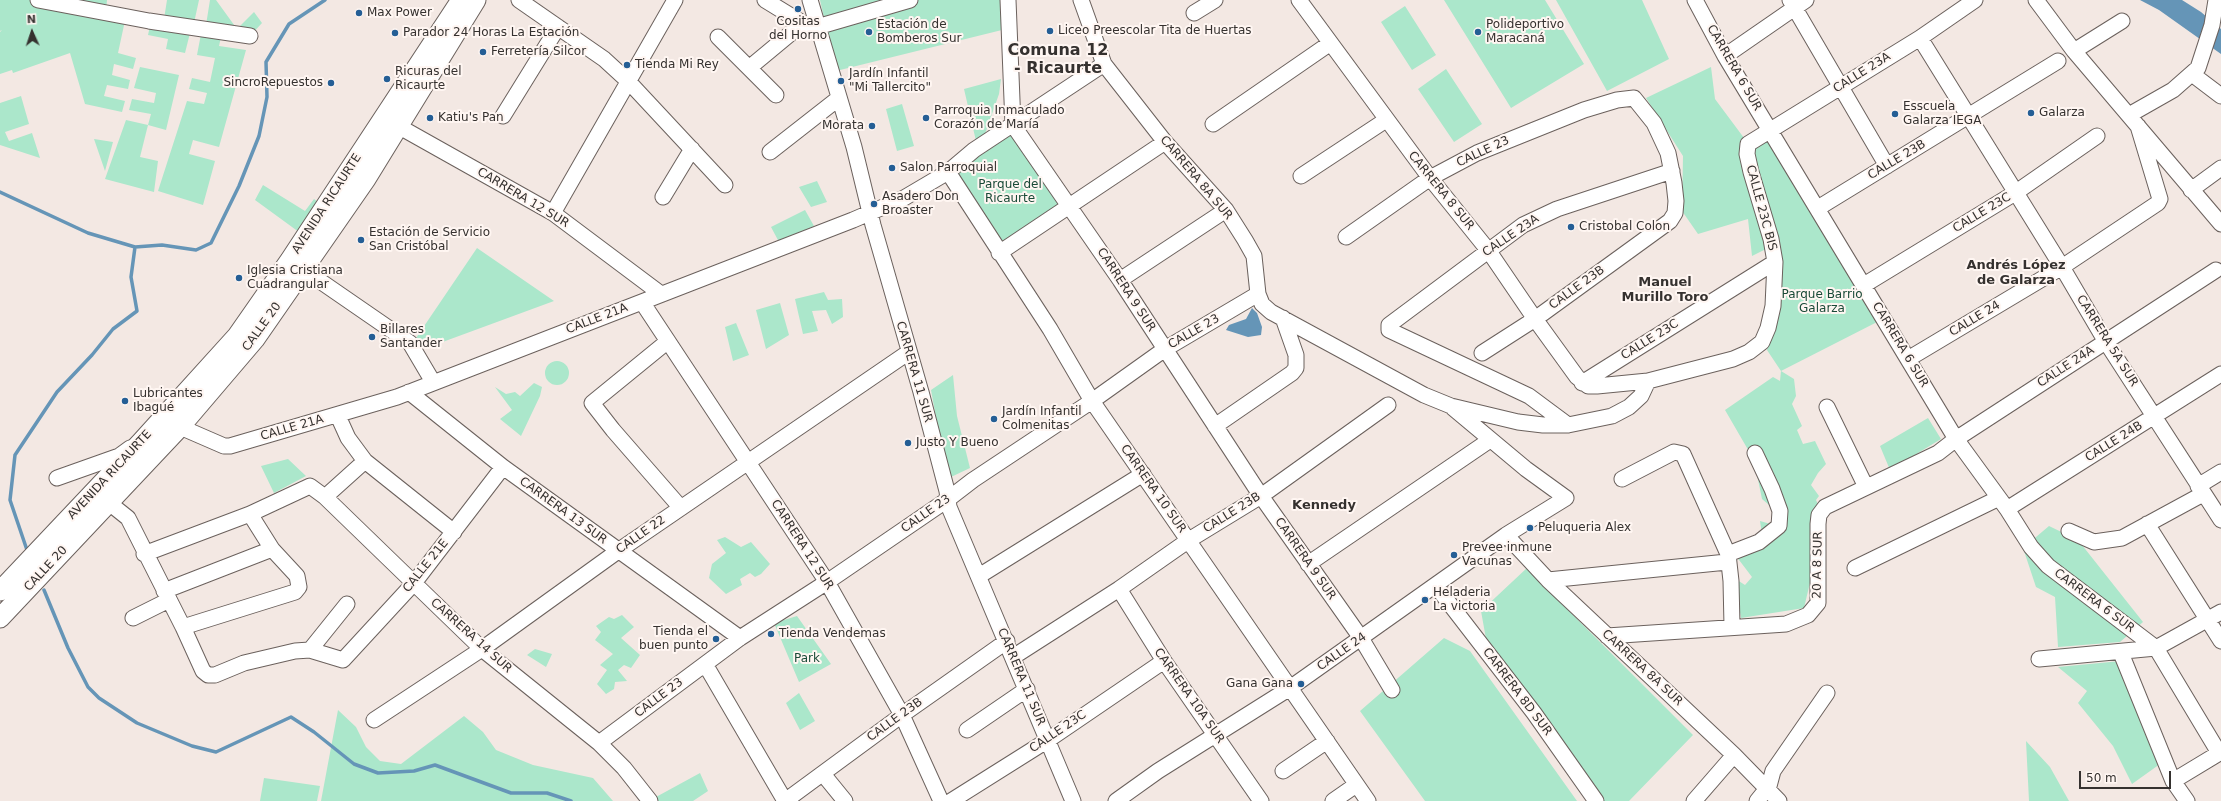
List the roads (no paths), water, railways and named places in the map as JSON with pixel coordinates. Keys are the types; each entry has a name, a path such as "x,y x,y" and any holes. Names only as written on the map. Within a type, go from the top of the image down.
{"main road":[{"name":"AVENIDA RICAURTE","path":"0,591 163,419 237,336 297,265 461,0"},
{"name":"CALLE 20","path":"0,618 180,427 255,339 297,265 366,179 476,0"}],"street":[{"path":"38,0 250,36"},
{"path":"519,0 604,58 692,148 725,186"},
{"path":"553,213 676,0"},
{"path":"765,0 809,27 817,27 910,0"},
{"name":"CARRERA 11 SUR","path":"810,0 871,212 947,491 947,500 1073,801"},
{"path":"1008,0 1013,125"},
{"path":"1081,0 1104,64"},
{"path":"1194,13 1215,0"},
{"name":"CARRERA 8 SUR","path":"1299,0 1329,44 1386,120 1488,250 1535,319 1582,383"},
{"name":"CARRERA 6 SUR","path":"1695,0 1725,56 1956,439 2003,503 2031,547 2048,566 2156,648"},
{"name":"CALLE 23A","path":"1748,144 1920,38 1975,0"},
{"path":"2036,0 2074,51 2221,224"},
{"path":"2133,120 2173,90 2195,71 2212,25 2216,0"},
{"path":"1725,56 1797,2 1840,87 1887,166"},
{"path":"2074,51 2122,21"},
{"path":"749,68 802,24"},
{"path":"503,116 558,27"},
{"path":"718,37 776,95"},
{"name":"CARRERA 5A SUR","path":"1920,38 2062,267 2106,342 2200,490 2221,520"},
{"path":"1213,124 1329,44"},
{"name":"CALLE 23B","path":"1818,208 2058,61"},
{"name":"CALLE 21A","path":"163,419 224,446 230,446 338,416 409,392 871,212 909,195 948,172 974,150 1104,64"},
{"name":"CARRERA 8A SUR","path":"1104,64 1165,142 1226,210 1254,256 1258,294 1262,304 1271,312 1411,388 1451,406 1518,422 1543,425 1568,425 1612,416 1629,407 1641,396 1648,380"},
{"path":"2195,71 2221,96"},
{"path":"770,152 839,98"},
{"name":"CALLE 23","path":"1346,237 1430,178 1477,153 1534,129 1604,104 1627,98 1634,98 1654,123 1668,153 1672,171"},
{"path":"1301,176 1386,120"},
{"name":"CALLE 24","path":"1908,359 2062,267 2158,203 2160,198 2133,120"},
{"name":"CARRERA 9 SUR","path":"1013,125 1120,280 1261,496 1361,638 1392,690"},
{"name":"CARRERA 12 SUR","path":"398,126 553,213 661,294"},
{"name":"CALLE 23C","path":"1864,285 2015,193 2097,136"},
{"path":"999,253 1165,142"},
{"name":"CALLE 23C BIS","path":"1648,380 1733,359 1749,352 1762,342 1768,328 1773,306 1775,262 1771,239 1751,172 1747,154 1748,144"},
{"path":"663,197 692,148"},
{"path":"2191,190 2221,168"},
{"name":"CALLE 23A","path":"1568,425 1529,396 1389,330 1389,325 1488,250 1523,225 1539,216 1672,171"},
{"name":"CALLE 23B","path":"1482,353 1535,319 1670,220 1675,213 1676,201 1672,171"},
{"name":"CARRERA 10 SUR","path":"948,172 1050,330 1092,401 1368,801"},
{"path":"1120,280 1226,210"},
{"name":"CALLE 23C","path":"1582,383 1775,262"},
{"path":"297,265 410,343 433,382"},
{"name":"CALLE 24A","path":"1956,439 2216,270"},
{"name":"CALLE 23","path":"599,743 740,638 827,582 947,500 973,480 1092,401 1165,349 1258,294"},
{"name":"CARRERA 12 SUR","path":"642,302 827,582 902,715 941,801"},
{"path":"1215,426 1292,373 1296,368 1296,355 1283,318"},
{"path":"668,341 592,400 592,404 681,508"},
{"name":"CALLE 22","path":"374,720 482,649 618,551 909,352"},
{"name":"CALLE 24B","path":"1855,568 2003,503 2154,417 2221,374"},
{"path":"1582,383 1597,386 1648,380"},
{"name":"CARRERA 13 SUR","path":"409,392 503,467 740,638"},
{"name":"CALLE 23B","path":"1013,657 1119,589 1189,540 1261,496 1388,405"},
{"name":"CARRERA 8A SUR","path":"1451,406 1490,440 1566,498"},
{"path":"1828,407 1866,487"},
{"path":"338,416 348,438 365,461 454,532"},
{"name":"20 A 8 SUR","path":"1607,636 1732,626 1786,624 1808,615 1818,603 1820,515 1825,507 1938,453 1956,439"},
{"path":"1308,564 1490,440"},
{"path":"58,478 119,456 135,443 141,442"},
{"path":"1622,478 1674,452 1680,452 1682,454 1728,558 1730,569 1732,626"},
{"path":"1548,580 1728,558 1759,542 1779,526 1780,511 1755,453"},
{"path":"325,498 365,461"},
{"name":"CALLE 21E","path":"310,650 343,660 414,583 503,467"},
{"path":"2069,531 2094,542 2122,538 2200,490 2221,472"},
{"path":"980,576 1143,474"},
{"name":"CARRERA 14 SUR","path":"250,514 310,486 325,498 482,649 599,743 624,768 650,801"},
{"name":"CALLE 24","path":"1116,801 1290,688 1506,535 1566,498"},
{"path":"108,502 128,518 144,554 183,627 203,671 208,675 215,675 244,663 271,656 295,651 310,650 347,604"},
{"path":"144,554 250,514 272,549 297,576 299,587 295,592 183,627"},
{"path":"2147,524 2221,641"},
{"name":"CARRERA 8A SUR","path":"1506,535 1548,580 1734,755 1779,801"},
{"path":"133,618 166,595 272,549"},
{"name":"CARRERA 8D SUR","path":"1436,586 1534,713 1596,801"},
{"name":"CARRERA 10A SUR","path":"1119,589 1164,661 1261,801"},
{"path":"2039,659 2156,648 2221,612"},
{"name":"CALLE 23B","path":"785,801 902,715 1007,641"},
{"path":"2156,648 2220,753 2173,781"},
{"path":"2121,652 2173,781 2187,801"},
{"name":"CALLE 23C","path":"951,801 1048,740 1164,661"},
{"path":"705,664 785,801"},
{"path":"967,730 1027,689"},
{"path":"1757,801 1767,789 1773,771 1827,693"},
{"path":"1283,771 1327,740"},
{"path":"1694,801 1734,755"},
{"path":"823,774 845,801"},
{"path":"1332,801 1356,785"}],"water":[{"path":"2140,0 2182,0 2201,12 2221,29 2221,54 2159,10"},
{"path":"1252,308 1257,313 1262,327 1261,335 1248,337 1226,330 1229,325 1246,319"}],"waterway":[{"path":"28,553 10,500 15,455 57,392 92,355 113,329 137,311 131,277 135,247 162,245 196,250 211,243 239,186 259,136 267,97 266,62 289,24 325,0"},
{"path":"0,192 88,233 135,247"},
{"path":"44,590 68,648 88,687 99,698 137,723 192,746 216,752 291,717 314,732 354,764 378,773 414,771 435,765 511,793 547,793 571,801"}],"place":[{"name":"Cositas del Horno","path":"798,9"},
{"name":"Max Power","path":"359,13"},
{"name":"Liceo Preescolar Tita de Huertas","path":"1050,31"},
{"name":"Estación de Bomberos Sur","path":"869,32"},
{"name":"Polideportivo Maracaná","path":"1478,32"},
{"name":"Parador 24 Horas La Estación","path":"395,33"},
{"name":"Ferretería Silcor","path":"483,52"},
{"name":"Tienda Mi Rey","path":"627,65"},
{"name":"Ricuras del Ricaurte","path":"387,79"},
{"name":"Jardín Infantil \"Mi Tallercito\"","path":"841,81"},
{"name":"SincroRepuestos","path":"331,83"},
{"name":"Galarza","path":"2031,113"},
{"name":"Esscuela Galarza IEGA","path":"1895,114"},
{"name":"Katiu's Pan","path":"430,118"},
{"name":"Parroquia Inmaculado Corazón de María","path":"926,118"},
{"name":"Morata","path":"872,126"},
{"name":"Salon Parroquial","path":"892,168"},
{"name":"Asadero Don Broaster","path":"874,204"},
{"name":"Cristobal Colon","path":"1571,227"},
{"name":"Estación de Servicio San Cristóbal","path":"361,240"},
{"name":"Iglesia Cristiana Cuadrangular","path":"239,278"},
{"name":"Billares Santander","path":"372,337"},
{"name":"Lubricantes Ibagué","path":"125,401"},
{"name":"Jardín Infantil Colmenitas","path":"994,419"},
{"name":"Justo Y Bueno","path":"908,443"},
{"name":"Peluqueria Alex","path":"1530,528"},
{"name":"Prevee inmune Vacunas","path":"1454,555"},
{"name":"Heladeria La victoria","path":"1425,600"},
{"name":"Tienda Vendemas","path":"771,634"},
{"name":"Tienda el buen punto","path":"716,639"},
{"name":"Gana Gana","path":"1301,684"}],"district":[{"name":"Comuna 12 - Ricaurte","path":"1058,60"},
{"name":"Andrés López de Galarza","path":"2016,274"},
{"name":"Manuel Murillo Toro","path":"1665,290"},
{"name":"Kennedy","path":"1324,506"}],"park label":[{"name":"Parque del Ricaurte","path":"1010,192"},
{"name":"Parque Barrio Galarza","path":"1822,302"},
{"name":"Park","path":"807,659"}]}
